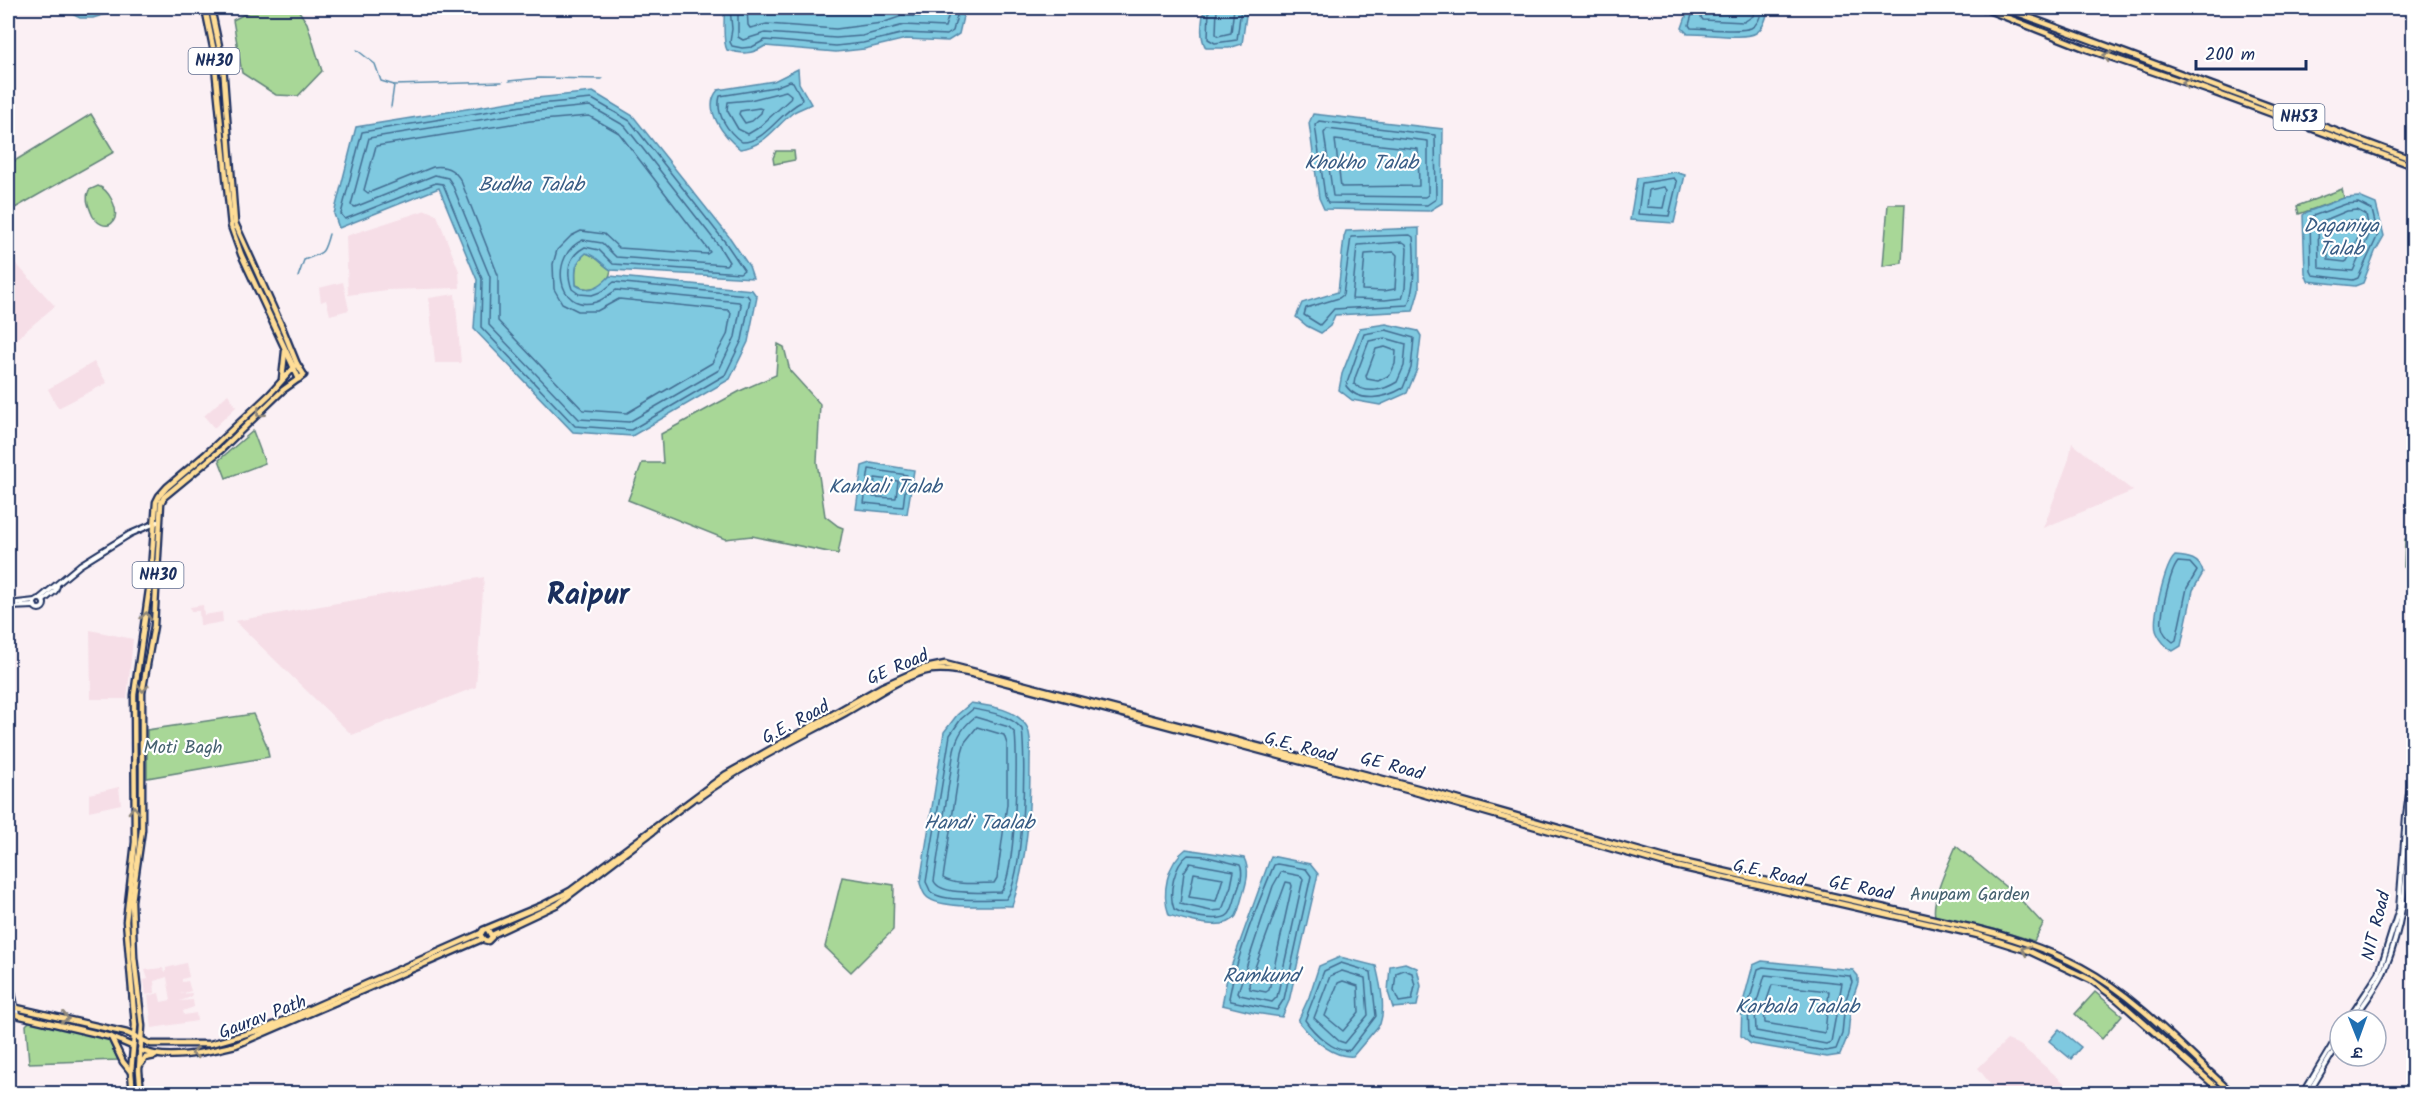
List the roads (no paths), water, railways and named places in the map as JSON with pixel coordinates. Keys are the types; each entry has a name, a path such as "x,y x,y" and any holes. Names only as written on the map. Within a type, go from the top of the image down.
{"main road":[{"name":"NH30","path":"205,8 213,47 231,226 299,379"},
{"name":"NH30","path":"141,1094 139,1066 142,1026 130,926 142,830 142,690 154,626 161,503 164,497 221,450 283,390 304,375 294,367 282,327 235,223 223,65 211,8"},
{"name":"NH53","path":"1983,8 2087,50 2210,91 2414,166"},
{"name":"NH53","path":"2004,8 2037,17 2171,70 2414,160"},
{"path":"2171,70 2174,64"},
{"path":"2160,82 2163,75"},
{"path":"281,381 285,347"},
{"name":"NH30","path":"133,1094 131,1072 134,1010 128,888 135,842 134,695 150,583 153,525 159,496 206,454 294,367"},
{"path":"8,605 38,602 55,591 58,585 80,565 130,534 160,521"},
{"name":"GE Road","path":"556,901 725,775 883,686 921,669 945,664 1417,788 1665,858 1978,929 2027,943 2083,968 2122,995 2233,1094"},
{"name":"G.E. Road","path":"556,901 725,778 886,688 923,672 944,669 981,676 1197,733 1415,792 1662,863 2009,944 2060,965 2118,999 2224,1094"},
{"name":"NIT Road","path":"2356,1008 2379,973 2399,909 2406,814 2414,758"},
{"name":"NIT Road","path":"2361,1008 2385,972 2404,909 2414,796"},
{"path":"8,1006 115,1030 148,1044 210,1044 252,1034 556,901"},
{"name":"Gaurav Path","path":"8,1013 111,1037 140,1050 160,1055 211,1051 236,1046 483,939 489,940 492,935 556,901"},
{"path":"488,930 492,935"},
{"path":"481,933 483,939"},
{"path":"8,971 17,1015"},
{"path":"111,1037 123,1062 131,1072"},
{"path":"2303,1094 2328,1052"},
{"path":"139,1066 145,1059 160,1055"},
{"path":"2308,1094 2328,1061"}],"water":[{"path":"60,8 126,8 93,18 80,18"},
{"path":"724,8 965,8 959,34 948,41 906,39 864,49 836,52 765,46 746,53 727,50 725,46"},
{"path":"1204,8 1247,8 1242,44 1229,48 1206,48 1202,34"},
{"path":"1689,8 1768,8 1765,22 1759,31 1750,35 1733,36 1688,34 1682,28"},
{"path":"798,69 799,83 811,104 794,112 764,140 740,149 722,130 714,114 713,97 718,90 774,81"},
{"name":"Budha Talab","path":"593,92 633,116 730,238 749,266 753,278 611,270 586,253 579,260 576,268 576,285 586,289 591,288 610,276 752,290 757,297 748,342 730,379 632,436 573,432 474,329 477,280 439,188 339,228 334,214 356,127 527,99"},
{"name":"Khokho Talab","path":"1313,114 1443,129 1442,203 1429,211 1324,209 1319,198 1309,123"},
{"path":"1675,172 1685,175 1674,223 1630,220 1637,178"},
{"name":"Daganiya Talab","path":"2359,197 2376,204 2384,236 2363,283 2355,286 2308,281 2305,273 2303,215 2344,198"},
{"path":"1419,228 1419,290 1413,311 1335,315 1330,326 1321,333 1296,317 1302,303 1338,292 1346,231"},
{"path":"1386,324 1418,331 1421,336 1417,369 1407,393 1380,405 1352,400 1339,390 1342,374 1360,328"},
{"name":"Kankali Talab","path":"871,463 914,470 907,514 856,509 862,466"},
{"path":"2175,556 2196,561 2203,573 2193,590 2181,646 2173,651 2157,633 2156,617 2163,581"},
{"name":"Handi Taalab","path":"971,703 1014,714 1025,724 1029,732 1029,815 1022,870 1012,906 966,906 942,903 926,896 920,883 944,732 957,715"},
{"path":"1186,849 1244,858 1247,880 1237,914 1231,921 1223,924 1204,924 1169,915 1166,897 1167,879 1174,862"},
{"name":"Ramkund","path":"1271,856 1310,864 1318,874 1289,1001 1282,1017 1222,1005 1227,978"},
{"path":"1340,957 1376,966 1382,995 1380,1024 1353,1056 1337,1054 1329,1050 1315,1040 1298,1021 1319,966"},
{"name":"Karbala Taalab","path":"1762,961 1853,970 1858,976 1851,1003 1848,1035 1840,1055 1827,1057 1751,1044 1741,1036 1742,1006 1753,965"},
{"path":"1405,963 1417,968 1421,986 1417,1006 1393,1008 1388,992 1390,966"},
{"path":"2059,1029 2081,1047 2071,1059 2049,1041"}],"waterway":[{"path":"357,50 375,64 381,81 394,85 502,82"},
{"path":"509,81 539,78 602,79"},
{"path":"391,107 394,85"},
{"path":"298,277 304,260 321,252 329,234"}],"district":[{"name":"Raipur","path":"588,596"}],"park label":[{"name":"Moti Bagh","path":"183,748"},
{"name":"Anupam Garden","path":"1970,895"}]}
